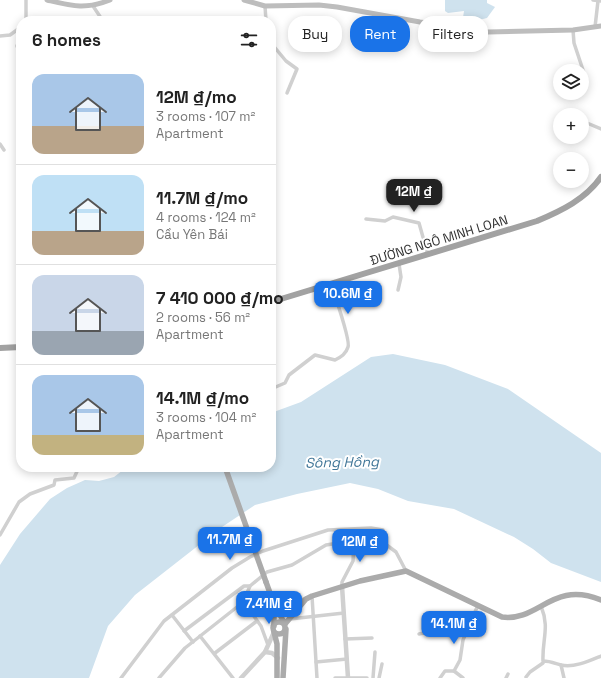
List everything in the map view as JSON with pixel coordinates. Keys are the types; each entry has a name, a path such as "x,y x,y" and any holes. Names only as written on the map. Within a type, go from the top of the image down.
{"highway":[{"name":"ĐƯỜNG NGÔ MINH LOAN","path":"276,301 537,221 554,214 581,197 600,179"},
{"path":"0,348 16,347"}],"main road":[{"path":"47,0 76,7 92,6 110,0"},
{"path":"244,0 265,6 328,5 420,22 488,32 573,30 598,26"},
{"path":"226,472 274,604 285,627 283,678"},
{"path":"271,595 286,603 297,603 342,586 387,574 406,572 502,617 517,617 560,596 581,594 601,600"},
{"path":"274,629 280,634 289,619 309,598"},
{"path":"274,604 274,629 278,644 277,678"},
{"path":"274,629 278,622 285,627"}],"street":[{"path":"26,0 26,16"},
{"path":"592,0 600,1 598,26"},
{"path":"92,6 100,16"},
{"path":"265,6 266,16"},
{"path":"0,36 10,34 16,30"},
{"path":"573,30 574,43 581,64"},
{"path":"276,49 286,62 297,69 287,93"},
{"path":"589,125 601,129"},
{"path":"0,144 4,150"},
{"path":"366,219 385,221 393,217 419,223 428,255"},
{"path":"398,290 401,277 399,264"},
{"path":"276,387 285,383 289,375 315,355 335,360 344,355 348,347 347,334 331,283"},
{"path":"0,536 19,502 30,494 54,485 56,480 74,478 77,472"},
{"path":"121,678 164,621 232,568 263,551 328,530 371,528 383,530"},
{"path":"160,678 175,657 237,607 244,600 250,586 267,572 292,566 326,545 372,536 380,538 396,552 406,572"},
{"path":"348,678 342,582 353,560 354,540"},
{"path":"184,631 244,586 250,586"},
{"path":"309,598 313,616 317,678"},
{"path":"541,604 546,619 546,642 542,649 542,661 552,661 561,665 584,663 601,656"},
{"path":"454,671 460,660 465,635 478,605"},
{"path":"289,619 344,613"},
{"path":"172,615 193,642"},
{"path":"253,615 258,621 268,645"},
{"path":"215,653 258,621"},
{"path":"241,678 265,652 274,629"},
{"path":"419,634 437,630 453,630 465,635"},
{"path":"200,636 215,653 233,678"},
{"path":"346,639 372,638"},
{"path":"265,652 272,653 278,658"},
{"path":"373,678 374,652"},
{"path":"316,662 347,659"},
{"path":"526,677 530,672 543,663"},
{"path":"379,678 382,664"},
{"path":"561,665 564,678"},
{"path":"440,678 445,671 454,671 463,678"},
{"path":"335,678 367,678"}],"water":[{"path":"445,0 487,0 487,3 495,7 488,17 463,16 464,11 448,13 445,11"},
{"name":"Sông Hồng","path":"393,354 445,365 508,389 601,453 601,582 551,563 514,537 454,509 408,501 378,489 350,483 297,494 255,505 222,527 135,595 108,626 89,678 0,678 0,565 20,534 50,499 67,488 85,480 99,481 114,477 120,472 276,472 276,411 301,402 371,357"}]}
